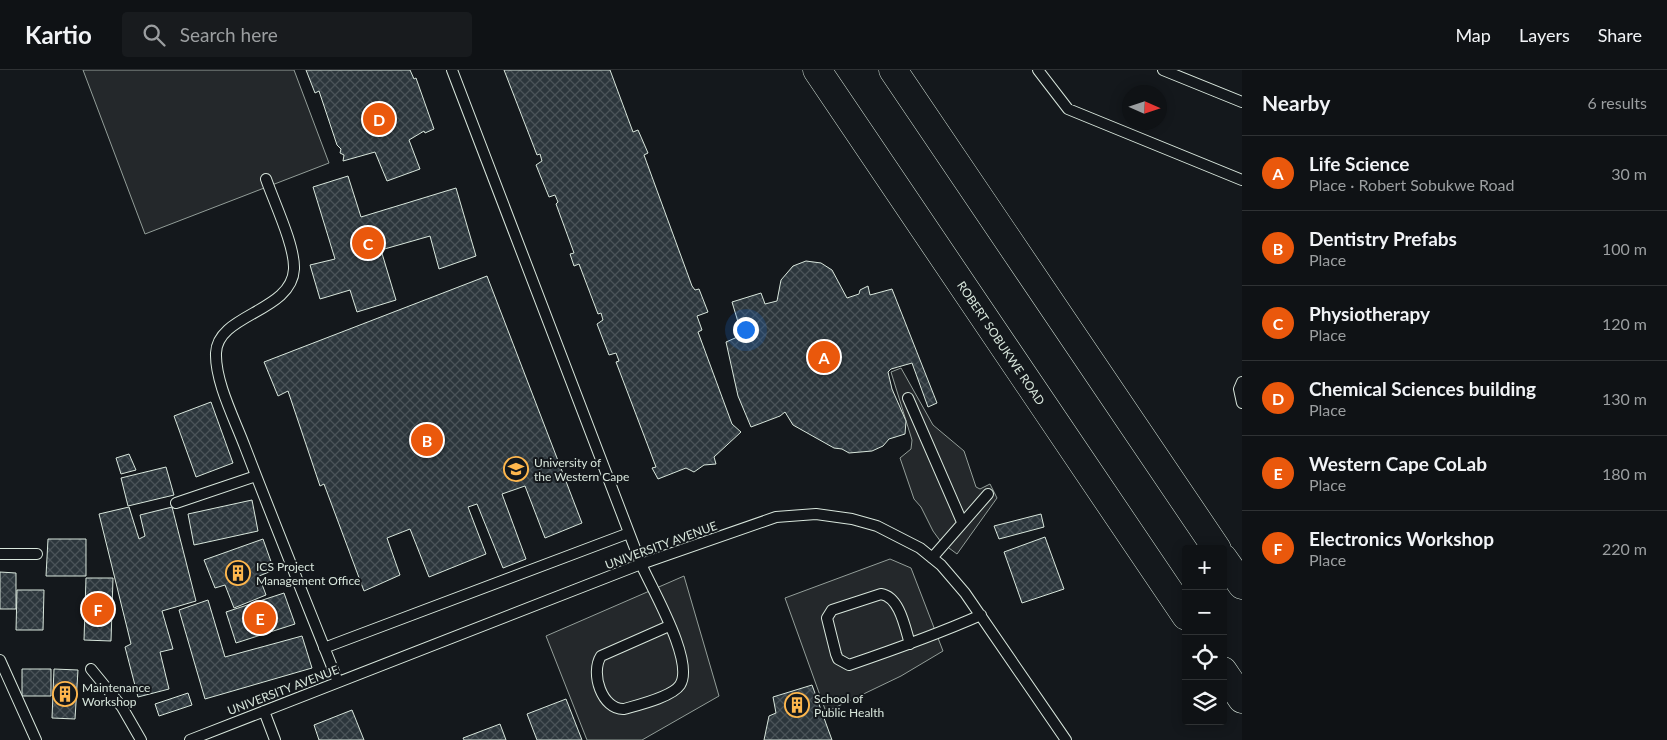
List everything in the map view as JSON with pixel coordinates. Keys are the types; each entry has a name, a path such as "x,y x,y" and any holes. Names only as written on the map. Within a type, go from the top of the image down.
{"main road":[{"name":"ROBERT SOBUKWE ROAD","path":"817,70 1182,610"},
{"path":"893,70 1214,545"},
{"path":"1227,564 1242,586"},
{"path":"1227,677 1242,699"}],"lane":[{"path":"452,70 641,564 669,626 684,667 680,686 671,693 624,709 616,710 609,706 604,697 596,670 597,662 601,656 669,626"},
{"path":"1038,70 1068,109 1242,180"},
{"path":"1163,70 1242,102"},
{"path":"266,179 293,256 293,276 286,292 225,333 216,351 220,379 256,476 338,682"},
{"path":"1242,382 1239,389 1242,403"},
{"path":"908,398 962,522"},
{"path":"176,503 256,476"},
{"path":"932,558 988,494"},
{"name":"UNIVERSITY AVENUE","path":"190,740 641,564 776,517 816,514 852,519 877,526 920,548 932,558 965,593 1066,740"},
{"path":"324,648 629,533"},
{"path":"0,554 36,554"},
{"path":"910,644 895,602 887,595 881,594 832,610 827,618 838,659 848,665 910,644 981,616"},
{"path":"0,660 36,740"},
{"path":"91,668 122,707 141,740"},
{"path":"264,711 275,740"}],"shaded area":[{"path":"83,70 294,70 329,163 145,234"},
{"path":"901,368 933,425 964,451 976,487 980,489 990,484 997,498 957,554 941,542 921,507 914,499 900,458 911,449 912,440 891,372"},
{"path":"890,559 911,568 943,651 901,676 826,712 785,598"},
{"path":"684,576 719,696 642,740 587,740 546,636"}],"building":[{"path":"306,70 410,70 414,79 416,78 434,129 425,133 424,131 409,140 420,169 387,181 375,152 343,161 344,155 340,153 341,149 337,145 319,91 315,93"},
{"path":"504,70 610,70 633,132 638,130 648,153 644,155 692,286 695,290 699,289 708,312 697,316 702,330 698,332 732,424 741,432 714,457 716,464 704,465 694,472 686,468 658,479 652,468 656,467 616,362 619,361 616,353 609,355 597,324 603,320 601,313 598,314 579,264 574,266 570,254 574,253 556,204 558,202 555,195 549,197 536,165 542,161 540,154 537,155"},
{"path":"348,176 361,217 456,188 476,256 439,269 430,236 381,250 396,300 357,312 350,290 320,299 310,265 335,259 313,187"},
{"path":"806,261 821,263 832,270 847,298 859,294 860,290 868,286 870,295 892,289 937,403 928,407 912,363 891,369 888,372 892,389 906,421 905,434 889,439 883,446 872,451 849,453 842,449 834,448 793,425 785,412 780,416 751,427 738,396 726,342 742,335 732,302 761,293 765,304 777,301 781,280 793,266"},
{"path":"487,276 582,523 545,538 525,486 502,494 526,559 503,568 477,504 468,507 486,554 429,577 410,529 387,538 400,575 364,591 324,484 320,486 288,391 278,396 264,362"},
{"path":"211,402 233,463 196,477 174,416"},
{"path":"129,454 136,470 121,474 116,458"},
{"path":"166,467 174,495 128,506 121,478"},
{"path":"252,500 258,531 194,545 188,514"},
{"path":"129,507 139,539 145,536 140,515 172,507 196,601 162,611 173,649 160,652 169,689 138,697 125,647 131,644 99,514"},
{"path":"1041,514 1044,527 999,539 994,526"},
{"path":"1045,537 1064,589 1022,603 1004,552"},
{"path":"48,539 86,539 86,576 46,576"},
{"name":"ICS Project Management Office","path":"263,539 274,570 259,576 266,595 234,608 225,585 215,588 204,560"},
{"path":"0,572 16,573 16,609 0,609"},
{"path":"86,578 113,578 111,641 84,640"},
{"path":"17,590 44,590 43,630 16,630"},
{"path":"284,593 295,624 236,643 226,612"},
{"path":"208,600 225,657 302,636 312,668 205,699 179,610"},
{"path":"22,669 51,669 51,696 22,696"},
{"name":"Maintenance Workshop","path":"54,669 78,670 75,719 52,718"},
{"name":"School of Public Health","path":"812,685 832,740 764,740 769,716 776,713 773,697"},
{"path":"188,693 192,705 159,716 155,704"},
{"path":"566,699 582,740 537,740 527,714"},
{"path":"352,710 364,740 319,740 314,725"},
{"path":"500,724 506,740 464,740 463,738"}],"place":[{"name":"Chemical Sciences building","path":"379,119"},
{"name":"Physiotherapy","path":"368,243"},
{"name":"Life Science","path":"824,357"},
{"name":"Dentistry Prefabs","path":"427,440"},
{"name":"University of the Western Cape","path":"516,469"},
{"name":"ICS Project Management Office","path":"238,573"},
{"name":"Electronics Workshop","path":"98,609"},
{"name":"Western Cape CoLab","path":"260,618"},
{"name":"Maintenance Workshop","path":"65,694"},
{"name":"School of Public Health","path":"797,705"}]}
